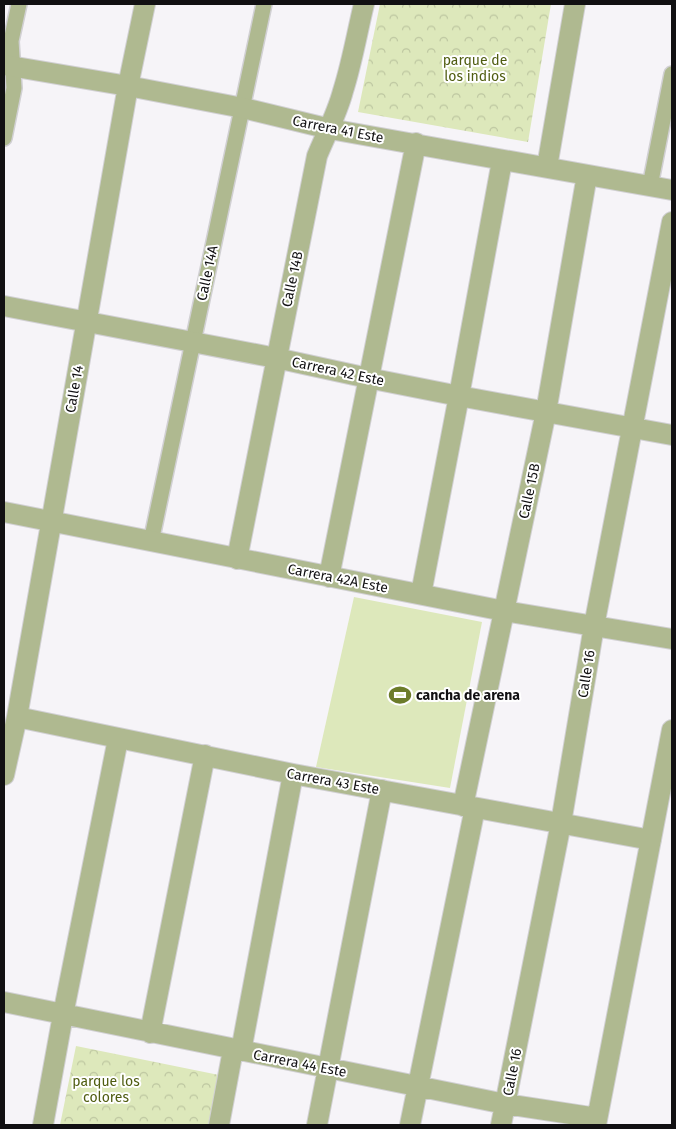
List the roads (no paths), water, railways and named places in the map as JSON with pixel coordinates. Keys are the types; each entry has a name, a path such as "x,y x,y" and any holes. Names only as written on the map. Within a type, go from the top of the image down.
{"street":[{"path":"4,138 14,88 8,65 19,4"},
{"name":"Calle 14","path":"4,775 16,717 128,86 145,4"},
{"name":"Calle 14A","path":"151,542 264,4"},
{"name":"Calle 14B","path":"237,559 317,156 323,140 330,129 344,91 364,4"},
{"path":"547,167 575,4"},
{"name":"Carrera 41 Este","path":"8,65 243,108 330,129 672,190"},
{"path":"650,186 672,74"},
{"path":"329,577 416,143"},
{"path":"421,594 502,161"},
{"name":"Calle 15B","path":"410,1125 504,611 546,412 587,175"},
{"name":"Calle 16","path":"501,1125 561,823 594,626 672,222"},
{"name":"Carrera 42 Este","path":"4,306 276,358 459,396 672,435"},
{"name":"Carrera 42A Este","path":"4,512 504,611 672,639"},
{"name":"Carrera 43 Este","path":"16,717 293,774 651,840"},
{"path":"596,1122 672,730"},
{"path":"43,1125 118,739"},
{"path":"150,1033 205,755"},
{"path":"219,1125 237,1050 293,774"},
{"path":"316,1125 382,790"},
{"name":"Carrera 44 Este","path":"4,1002 596,1122"}],"place":[{"name":"cancha de arena","path":"400,695"}],"park label":[{"name":"parque de los indios","path":"475,68"},
{"name":"parque los colores","path":"106,1090"}]}
